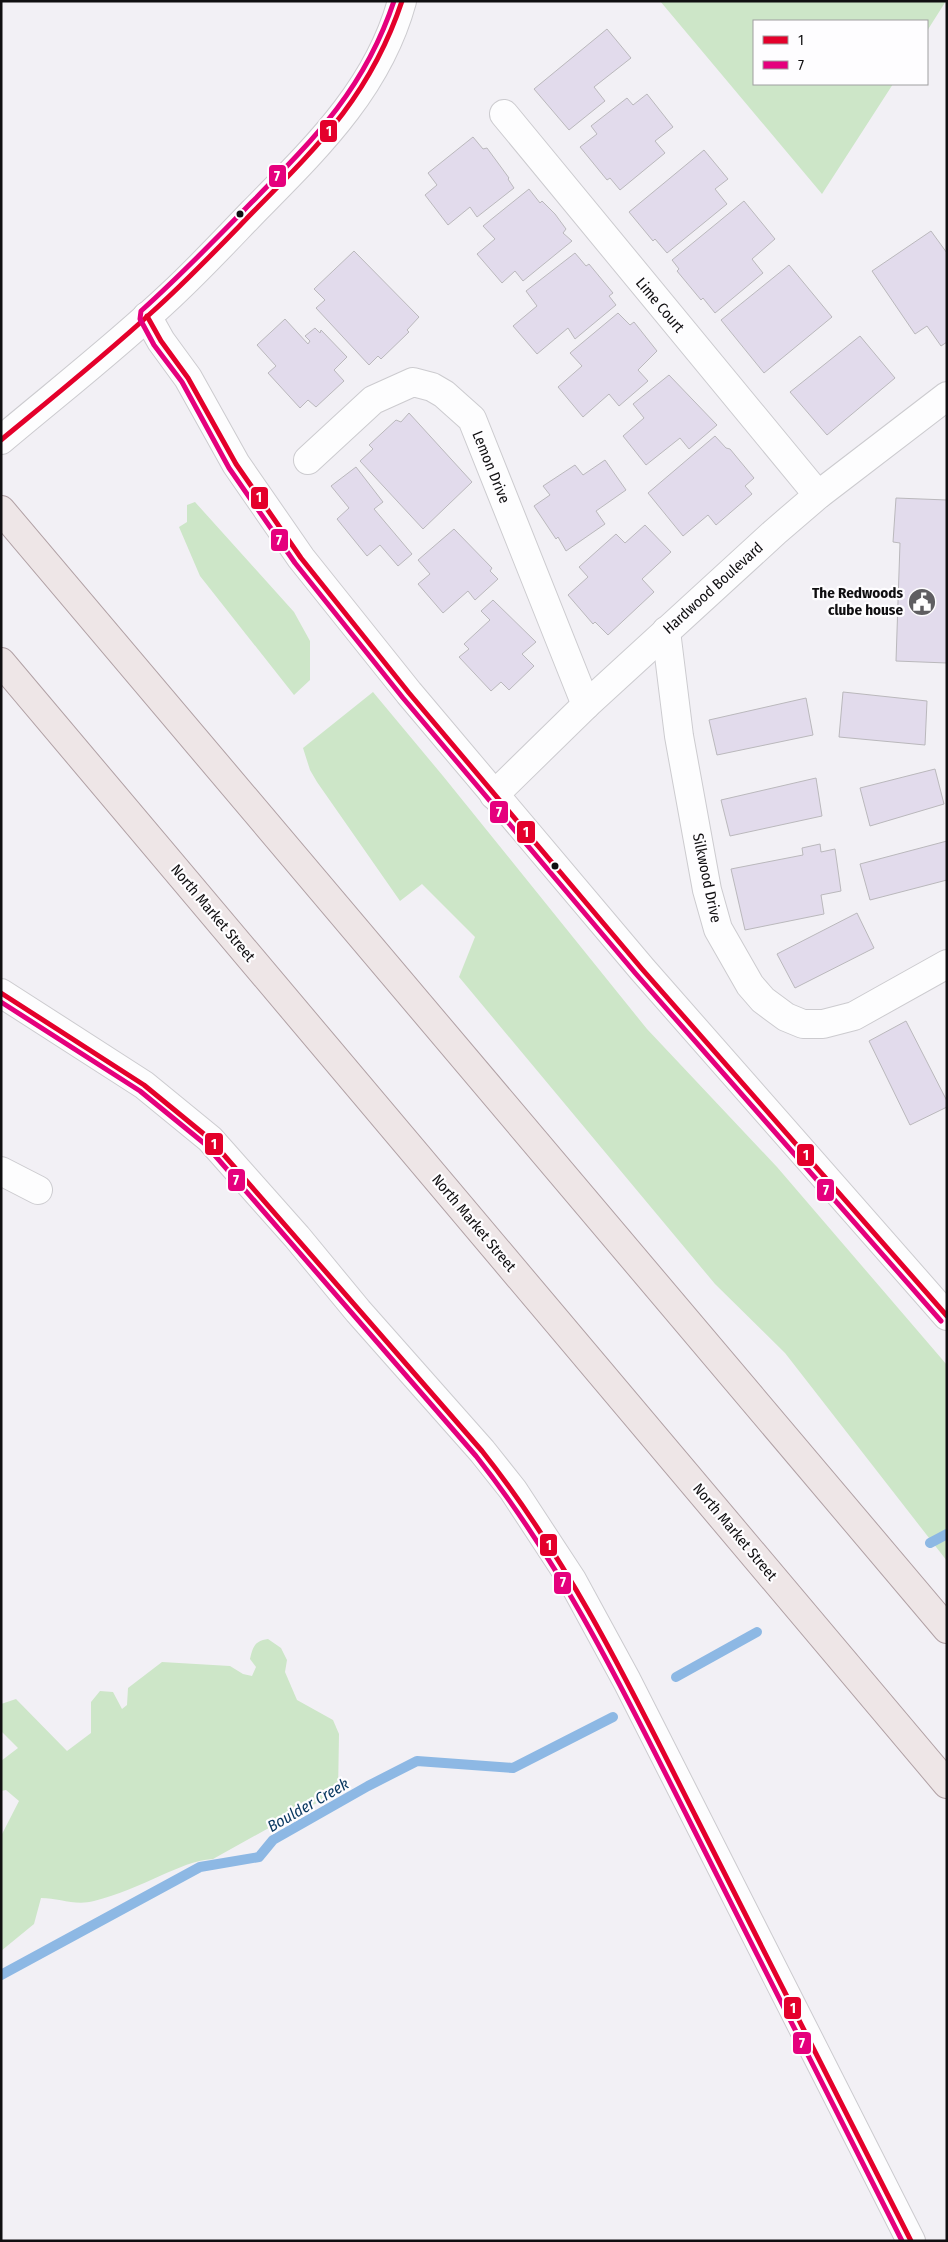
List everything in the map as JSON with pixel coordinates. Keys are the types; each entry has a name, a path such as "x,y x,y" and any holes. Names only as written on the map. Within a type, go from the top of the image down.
{"main road":[{"path":"1,510 947,1629"},
{"name":"North Market Street","path":"1,662 947,1784"}],"street":[{"path":"1,440 171,295 299,165 338,121 365,86 382,53 402,1"},
{"name":"Lime Court","path":"504,114 818,495"},
{"path":"147,316 161,341 188,378 236,464 300,558 494,795 649,976 947,1316"},
{"name":"Lemon Drive","path":"308,460 373,400 389,392 413,382 432,387 444,394 472,419 586,705"},
{"name":"Hardwood Boulevard","path":"494,795 586,705 818,495 947,396"},
{"name":"Silkwood Drive","path":"666,631 679,736 707,890 718,929 750,985 763,1000 786,1017 804,1024 822,1024 854,1016 947,964"},
{"path":"1,993 144,1085 210,1139 297,1237 358,1311 514,1490 572,1580 627,1681 911,2241"},
{"path":"1,1171 38,1190"}],"green space":[{"path":"660,1 946,1 928,29 928,20 753,20 753,85 892,85 822,194"},
{"path":"195,502 294,612 310,641 310,680 294,695 200,576 179,527 187,522 187,505"},
{"path":"373,692 647,1029 777,1167 947,1365 947,1561 785,1353 715,1284 459,977 475,937 422,884 400,901 317,782 310,770 303,748"},
{"path":"268,1639 281,1648 287,1660 285,1672 297,1700 333,1720 339,1734 338,1793 294,1814 213,1859 187,1865 120,1893 87,1902 41,1898 34,1924 1,1951 1,1836 19,1801 6,1790 1,1791 1,1761 18,1748 1,1731 1,1704 16,1699 67,1751 91,1733 91,1702 100,1691 113,1692 122,1709 127,1705 128,1688 162,1662 230,1666 243,1674 252,1676 256,1667 250,1659 254,1647 260,1641"}],"building":[{"path":"607,29 631,58 594,87 605,101 569,130 534,89"},
{"path":"647,94 673,127 655,141 665,153 620,190 610,178 607,180 580,147 597,134 591,126 627,98 633,105"},
{"path":"473,137 483,149 487,148 514,188 477,217 470,207 448,225 425,195 437,185 428,173"},
{"path":"704,150 728,179 715,189 727,204 667,253 655,239 653,241 629,212"},
{"path":"529,189 540,203 542,201 555,214 566,229 563,233 572,241 523,281 515,271 502,283 477,254 495,239 483,226"},
{"path":"744,201 775,239 752,259 763,273 715,313 703,298 701,300 677,271 679,269 672,260"},
{"path":"931,231 947,253 947,342 941,346 927,326 915,334 872,271"},
{"path":"354,251 419,317 407,330 409,332 381,359 378,356 369,365 316,308 325,300 314,289"},
{"path":"575,253 586,266 589,264 613,293 609,296 616,305 575,339 568,328 537,354 513,326 537,306 526,291"},
{"path":"789,265 832,317 764,373 721,320"},
{"path":"618,313 630,325 634,322 657,351 638,370 648,381 619,406 609,394 583,417 558,387 582,366 570,353"},
{"path":"285,319 308,344 310,341 305,336 315,328 320,333 321,330 347,357 334,370 344,381 316,407 308,400 300,408 268,373 276,366 257,345"},
{"path":"860,336 895,378 827,435 790,392"},
{"path":"669,375 717,425 689,449 680,438 646,465 623,436 644,418 633,404"},
{"path":"409,413 472,482 423,529 360,461 373,449 369,445 396,420 401,422"},
{"path":"715,436 726,448 730,449 754,478 745,486 752,494 716,525 708,515 683,536 648,493"},
{"path":"605,460 626,490 596,511 605,524 566,551 558,537 556,539 534,506 550,495 543,486 575,465 583,475"},
{"path":"356,467 383,502 374,509 412,554 398,566 380,545 367,556 337,519 349,508 331,486"},
{"name":"The Redwoods clube house","path":"896,498 947,500 947,663 896,661 900,543 893,542"},
{"path":"645,525 671,552 642,579 654,592 608,635 595,622 593,624 568,595 588,577 579,567 616,534 625,543"},
{"path":"454,529 492,568 490,571 498,579 475,600 468,591 443,613 418,584 430,574 418,560"},
{"path":"493,600 536,642 522,654 534,666 509,690 501,682 491,691 459,657 469,649 464,644 490,620 481,611"},
{"path":"843,692 927,701 925,745 839,737"},
{"path":"806,698 813,735 717,755 709,720"},
{"path":"935,769 944,804 870,826 860,788"},
{"path":"816,778 822,816 730,836 721,800"},
{"path":"947,841 947,880 870,900 860,864"},
{"path":"820,844 821,852 835,849 841,891 821,895 824,914 745,930 731,869 803,855 802,848"},
{"path":"857,913 874,948 795,988 777,954"},
{"path":"906,1021 947,1101 947,1107 910,1125 869,1041"}],"waterway":[{"name":"Boulder Creek","path":"930,1543 947,1534"},
{"name":"Boulder Creek","path":"676,1677 757,1632"},
{"name":"Boulder Creek","path":"1,1975 200,1867 259,1857 273,1840 368,1786 417,1761 513,1768 613,1717"}],"transit line":[{"name":"7","path":"394,1 382,32 368,60 336,110 276,178 198,257 141,311 140,319 154,345 182,382 229,468 295,563 403,698 636,974 941,1321"},
{"name":"1","path":"1,440 96,361 164,301 300,163 341,116 359,91 375,64 402,1"},
{"name":"1","path":"147,316 161,341 188,378 236,464 301,558 409,693 642,969 947,1316"},
{"name":"1","path":"1,993 144,1085 210,1139 482,1451 514,1494 572,1583 624,1675 911,2241"},
{"name":"7","path":"1,1002 140,1091 205,1144 476,1456 508,1498 565,1587 617,1679 902,2241"}],"place":[{"name":"The Redwoods clube house","path":"922,602"}]}
